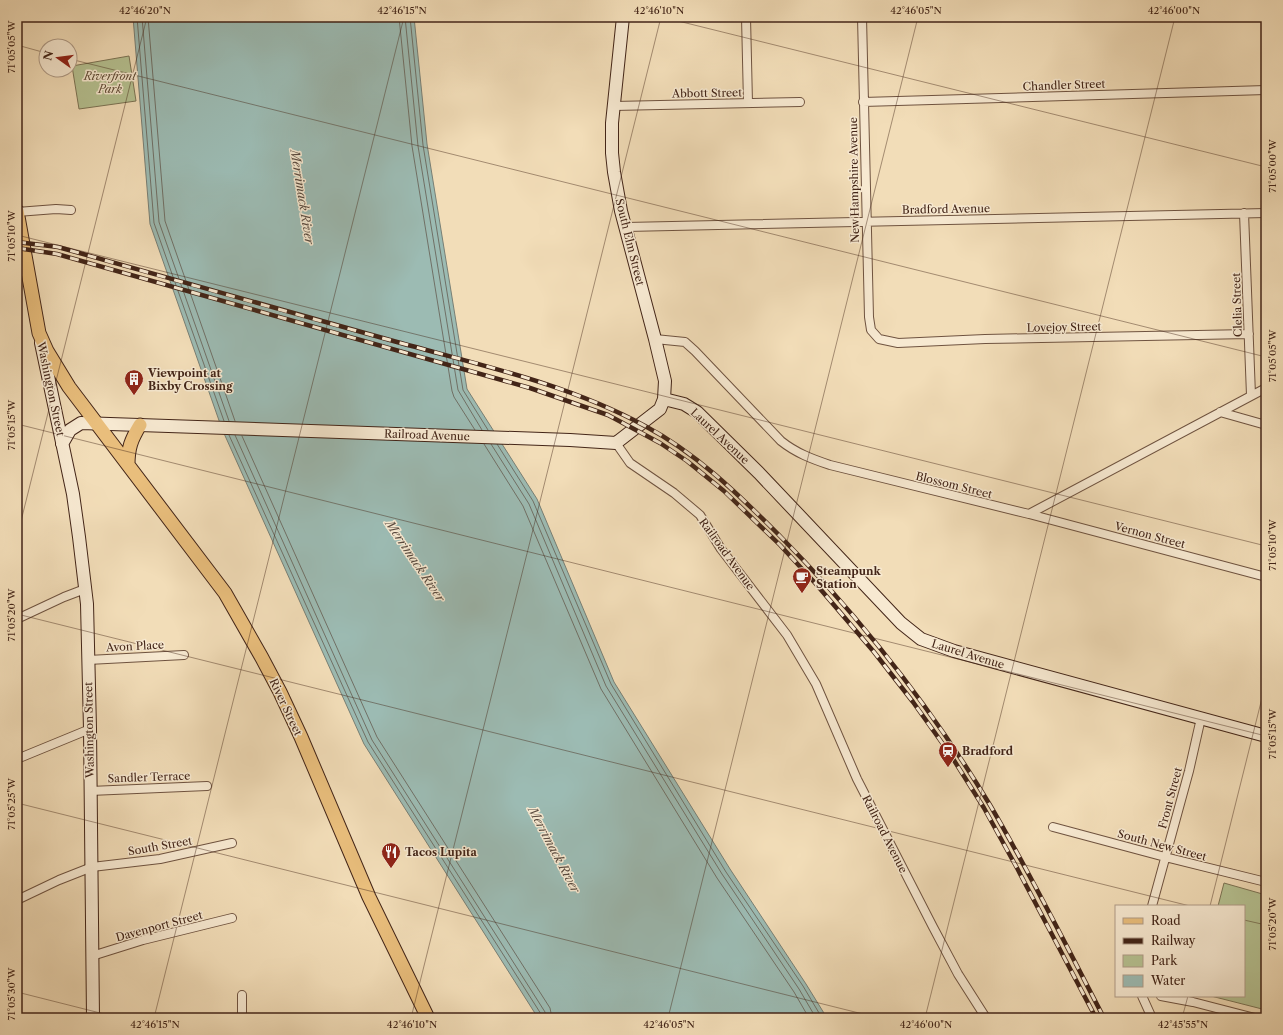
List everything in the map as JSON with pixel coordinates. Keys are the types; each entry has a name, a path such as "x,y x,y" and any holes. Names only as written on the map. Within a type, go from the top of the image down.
{"main road":[{"name":"South Elm Street","path":"623,17 612,122 613,160 621,211 665,381 664,399"},
{"name":"Washington Street","path":"17,212 21,264 39,333 73,494 85,589 90,729 93,1018"},
{"name":"Washington Street","path":"39,333 57,368 69,387 97,423"},
{"path":"616,443 660,409 664,399"},
{"name":"Laurel Avenue","path":"664,399 684,404 697,412 759,473 901,624 921,639 961,653 1266,736"},
{"name":"Washington Street","path":"62,444 70,430 81,423 97,423"},
{"name":"Railroad Avenue","path":"97,423 616,443"},
{"name":"River Street","path":"97,423 225,593 262,658 301,737 369,896 428,1018"},
{"path":"128,466 130,442 141,425"}],"street":[{"path":"746,17 748,103"},
{"name":"New Hampshire Avenue","path":"862,17 869,317 871,330 879,339"},
{"name":"Chandler Street","path":"863,102 1266,90"},
{"name":"Abbott Street","path":"614,106 800,102"},
{"path":"17,212 56,209 71,210"},
{"name":"Bradford Avenue","path":"626,227 1266,213"},
{"name":"Clelia Street","path":"1244,214 1251,395"},
{"name":"Lovejoy Street","path":"879,339 898,343 985,339 1249,334"},
{"name":"Blossom Street","path":"655,339 685,342 780,441 791,449 830,465 1029,514"},
{"path":"1029,514 1266,388"},
{"path":"1220,412 1266,425"},
{"name":"Railroad Avenue","path":"616,443 630,463 674,494 700,515 721,549 788,635 816,684 851,767 930,920 958,974 986,1018"},
{"name":"Vernon Street","path":"1029,514 1266,577"},
{"path":"17,619 85,589"},
{"name":"Avon Place","path":"88,660 184,655"},
{"name":"Front Street","path":"1152,905 1189,771 1201,718"},
{"path":"17,759 90,729"},
{"name":"Sandler Terrace","path":"90,791 208,786"},
{"name":"South New Street","path":"1053,827 1266,882"},
{"name":"South Street","path":"17,900 59,880 92,867 160,859 232,843"},
{"name":"Davenport Street","path":"92,956 144,940 232,918"},
{"path":"242,995 242,1018"},
{"path":"1144,997 1152,1018"},
{"path":"1166,997 1193,1002 1255,1018"}],"green space":[{"name":"Riverfront Park","path":"129,56 136,101 79,109 74,78 78,78 78,65"},
{"path":"1224,883 1266,895 1266,1010 1215,997 1245,997 1245,905 1218,905"}],"water":[{"name":"Merrimack River","path":"133,17 414,17 427,144 467,389 537,499 614,682 730,869 827,1018 538,1018 364,744 222,429 150,224"}],"railway":[{"path":"17,242 58,247 523,377 555,387 616,411 682,448 731,489 808,565 865,630 918,698 943,733 990,805 1034,884 1104,1018"},
{"path":"17,248 57,254 530,388 608,415 660,443 687,461 724,491 780,545 816,584 874,652 913,702 950,754 984,808 1096,1018"}],"place":[{"name":"Viewpoint at Bixby Crossing","path":"134,396"},
{"name":"Steampunk Station","path":"802,594"},
{"name":"Bradford","path":"948,768"},
{"name":"Tacos Lupita","path":"391,869"}]}
